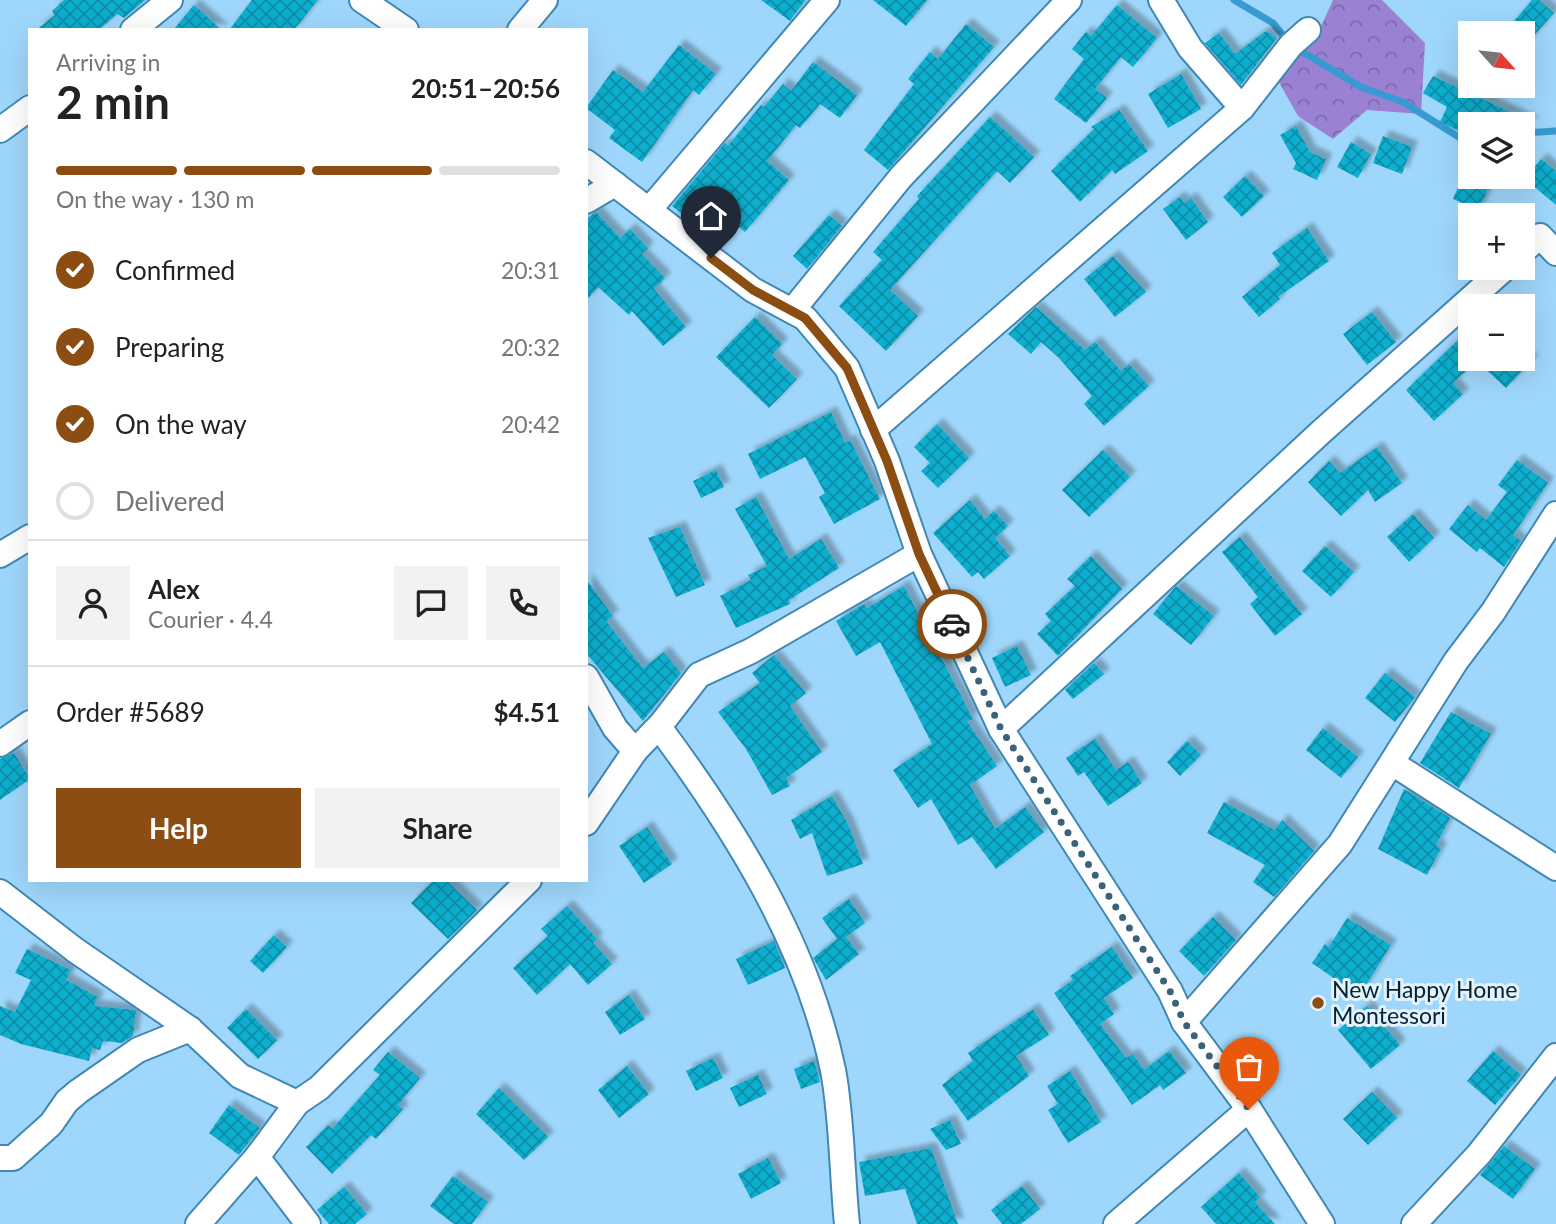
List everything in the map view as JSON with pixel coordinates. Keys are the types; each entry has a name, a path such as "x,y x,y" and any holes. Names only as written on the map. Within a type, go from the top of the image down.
{"street":[{"path":"135,28 170,0"},
{"path":"362,0 403,28"},
{"path":"522,28 545,0"},
{"path":"649,210 827,0"},
{"path":"792,312 901,177 1069,0"},
{"path":"1161,0 1190,48 1242,108"},
{"path":"873,430 1242,108 1291,45 1308,30"},
{"path":"0,130 28,109"},
{"path":"588,164 753,290 805,318 847,368 919,554 1001,729 1170,991 1184,1022 1249,1109 1322,1224"},
{"path":"588,200 615,184"},
{"path":"1535,241 1541,236 1556,253"},
{"path":"1001,729 1321,432 1491,280"},
{"path":"1184,1022 1340,844 1456,661 1493,612 1556,514"},
{"path":"0,555 28,538"},
{"path":"588,819 635,751 659,727 699,675 751,650 919,554"},
{"path":"588,681 615,728 635,751"},
{"path":"0,744 28,724"},
{"path":"659,727 712,798 799,956 833,1071 847,1224"},
{"path":"1392,763 1556,867"},
{"path":"198,1224 257,1157 297,1103 320,1088 527,882"},
{"path":"0,892 75,950 190,1030 240,1076 297,1103"},
{"path":"0,1158 13,1158 51,1124 67,1101 138,1050 190,1030"},
{"path":"1414,1224 1479,1154 1556,1056"},
{"path":"1116,1224 1249,1109"},
{"path":"257,1157 309,1224"}],"green space":[{"path":"1333,0 1382,0 1425,43 1421,114 1367,110 1333,139 1298,116 1276,77 1316,37"}],"building":[{"path":"64,0 145,0 124,18 117,14 101,28 39,28 55,15 52,11"},
{"path":"252,0 318,0 296,28 231,28"},
{"path":"761,0 805,0 790,21"},
{"path":"873,0 927,0 906,26"},
{"path":"1532,0 1539,0 1554,13 1535,34 1535,21 1514,21"},
{"path":"194,5 220,28 175,28"},
{"path":"1117,5 1157,38 1133,67 1121,57 1095,89 1107,98 1086,123 1054,99 1084,59 1072,49 1086,32 1091,36"},
{"path":"966,24 994,47 888,170 864,150 914,84 908,79 930,52 938,59"},
{"path":"1266,31 1277,38 1241,85 1205,43 1219,33 1235,54"},
{"path":"679,45 716,74 699,95 693,90 642,162 609,138 615,130 588,110 588,105 613,70 643,92"},
{"path":"813,62 857,95 840,118 820,104 800,128 796,125 767,161 789,180 745,232 699,194 682,214 672,206 725,143 728,146 761,105 764,107 783,84 791,91"},
{"path":"1181,74 1201,109 1168,128 1148,94"},
{"path":"1433,76 1458,88 1458,98 1480,98 1510,112 1458,112 1458,131 1440,122 1447,107 1423,93"},
{"path":"1119,110 1148,151 1115,174 1112,170 1080,202 1051,171 1094,129 1091,127"},
{"path":"990,117 1034,157 1010,183 997,171 890,290 918,316 886,351 839,306 882,260 873,252 919,199 917,196"},
{"path":"1296,126 1310,152 1326,159 1317,180 1293,169 1296,163 1280,135"},
{"path":"1383,136 1412,147 1402,174 1373,163"},
{"path":"1351,142 1371,154 1358,178 1337,167"},
{"path":"1541,159 1556,171 1556,205 1535,187 1535,166"},
{"path":"1245,176 1264,196 1242,217 1223,197"},
{"path":"1458,187 1488,189 1482,203 1462,203 1453,199"},
{"path":"1180,197 1184,203 1191,198 1208,222 1186,240 1163,209"},
{"path":"596,212 620,238 630,229 648,248 642,254 665,278 654,289 686,327 663,346 632,311 629,315 598,287 588,299 588,218"},
{"path":"829,215 842,226 807,269 793,256"},
{"path":"1307,228 1329,261 1278,297 1280,299 1259,317 1242,297 1280,265 1272,253"},
{"path":"1113,256 1146,292 1115,317 1084,279"},
{"path":"1036,307 1085,350 1095,342 1121,371 1129,364 1149,386 1104,426 1084,404 1092,396 1059,358 1041,342 1031,354 1008,334"},
{"path":"1372,312 1396,342 1367,365 1343,334"},
{"path":"755,317 782,344 772,355 797,379 769,408 716,357"},
{"path":"1458,340 1458,371 1466,371 1453,383 1463,394 1434,421 1406,390"},
{"path":"1488,371 1522,371 1506,388"},
{"path":"831,412 845,443 850,440 880,499 834,524 819,497 825,493 805,457 760,479 748,454"},
{"path":"937,424 969,458 938,488 921,471 930,463 914,447"},
{"path":"1377,447 1402,483 1375,502 1368,490 1341,516 1308,482 1329,461 1340,473"},
{"path":"1103,450 1130,477 1089,517 1062,490"},
{"path":"1517,460 1548,483 1513,535 1521,541 1504,567 1480,548 1477,552 1449,529 1468,505 1486,520 1507,492 1498,485"},
{"path":"716,470 724,487 701,498 693,481"},
{"path":"756,497 789,559 821,539 839,568 789,600 790,604 736,628 720,596 751,580 748,575 767,566 735,509"},
{"path":"970,500 985,519 994,511 1008,526 995,538 1010,556 984,579 978,572 972,577 933,533"},
{"path":"1413,514 1434,538 1409,562 1387,537"},
{"path":"680,527 705,585 676,597 648,538"},
{"path":"1240,537 1302,614 1275,636 1250,604 1258,597 1222,552"},
{"path":"1325,546 1354,572 1331,597 1302,571"},
{"path":"1091,556 1122,589 1058,656 1037,634 1051,621 1045,614 1075,586 1067,579"},
{"path":"588,582 613,616 606,621 643,668 664,652 681,673 643,721 588,655"},
{"path":"904,586 973,719 967,721 997,766 970,785 995,829 1025,807 1044,832 996,869 972,837 958,845 931,799 918,808 893,770 932,744 880,642 856,656 836,621 864,604 867,608"},
{"path":"1176,586 1214,616 1191,645 1153,614"},
{"path":"1017,646 1031,675 1005,687 992,658"},
{"path":"774,655 806,693 790,706 822,752 786,778 790,786 772,795 746,749 718,712 760,683 752,673"},
{"path":"1094,663 1104,674 1073,699 1065,690"},
{"path":"1385,673 1415,697 1395,722 1365,698"},
{"path":"1451,712 1491,734 1459,788 1420,763"},
{"path":"1323,728 1358,757 1341,778 1306,750"},
{"path":"1095,739 1116,770 1128,762 1142,783 1108,806 1084,772 1078,776 1066,758"},
{"path":"1187,741 1201,755 1180,776 1167,762"},
{"path":"14,753 28,776 28,780 0,800 0,759"},
{"path":"1404,789 1450,818 1436,845 1441,848 1427,875 1378,849"},
{"path":"832,796 849,826 863,864 827,876 812,833 800,839 791,820"},
{"path":"1224,802 1275,830 1282,820 1314,851 1274,897 1253,882 1265,865 1207,833"},
{"path":"647,827 672,864 644,883 619,846"},
{"path":"432,882 448,882 477,910 448,939 411,903"},
{"path":"849,899 865,923 846,937 859,954 826,980 813,958 837,939 822,918"},
{"path":"567,906 597,939 593,943 612,964 588,985 570,964 537,995 513,968 548,936 541,929"},
{"path":"1213,917 1236,940 1204,976 1179,951"},
{"path":"1347,918 1391,945 1359,996 1312,963 1325,944 1329,947"},
{"path":"274,935 287,947 263,973 250,961"},
{"path":"774,941 785,968 748,985 736,959"},
{"path":"1112,947 1133,978 1104,998 1114,1014 1100,1024 1126,1058 1133,1054 1144,1070 1169,1051 1186,1073 1163,1090 1160,1085 1132,1105 1054,993 1073,980 1070,976"},
{"path":"27,949 71,970 66,980 98,997 94,1006 136,1010 133,1036 122,1043 103,1041 100,1050 92,1048 89,1061 21,1044 0,1035 0,1006 15,1012 31,980 15,973"},
{"path":"629,995 645,1019 620,1035 605,1012"},
{"path":"1367,1006 1400,1045 1371,1069 1338,1030"},
{"path":"246,1009 277,1040 258,1059 227,1028"},
{"path":"1033,1009 1049,1035 1016,1056 1029,1076 968,1121 942,1085 973,1061 968,1053"},
{"path":"1493,1051 1521,1075 1495,1105 1467,1081"},
{"path":"388,1052 420,1078 398,1105 403,1109 376,1139 371,1135 332,1174 306,1147 328,1125 332,1129 380,1075 373,1070"},
{"path":"713,1058 723,1078 696,1091 686,1071"},
{"path":"814,1061 820,1082 801,1089 794,1069"},
{"path":"627,1066 649,1094 619,1118 598,1090"},
{"path":"1070,1071 1101,1122 1068,1143 1048,1110 1058,1104 1047,1086"},
{"path":"758,1075 767,1094 739,1107 730,1088"},
{"path":"499,1088 548,1137 524,1160 476,1114"},
{"path":"1372,1092 1397,1118 1368,1145 1343,1119"},
{"path":"229,1105 260,1128 239,1155 209,1133"},
{"path":"950,1120 961,1144 946,1150 930,1129"},
{"path":"1504,1146 1535,1169 1513,1199 1480,1175"},
{"path":"931,1148 958,1224 917,1224 905,1189 865,1196 859,1162"},
{"path":"768,1158 781,1183 751,1199 738,1174"},
{"path":"1239,1173 1260,1197 1255,1202 1275,1224 1216,1224 1201,1207"},
{"path":"453,1176 488,1202 472,1224 454,1224 430,1206"},
{"path":"1022,1186 1040,1209 1021,1224 1002,1224 991,1210"},
{"path":"344,1187 367,1214 355,1224 329,1224 317,1210"}],"waterway":[{"path":"1234,0 1273,23 1291,45 1361,87 1403,102 1458,136"},
{"path":"1535,132 1556,131"}],"way so far":[{"path":"952,624 1001,729 1170,991 1184,1022 1249,1109"}],"place":[{"name":"New Happy Home Montessori","path":"1318,1003"}],"route":[{"path":"711,258 753,290 805,318 847,368 887,461 919,554 952,624"}]}
